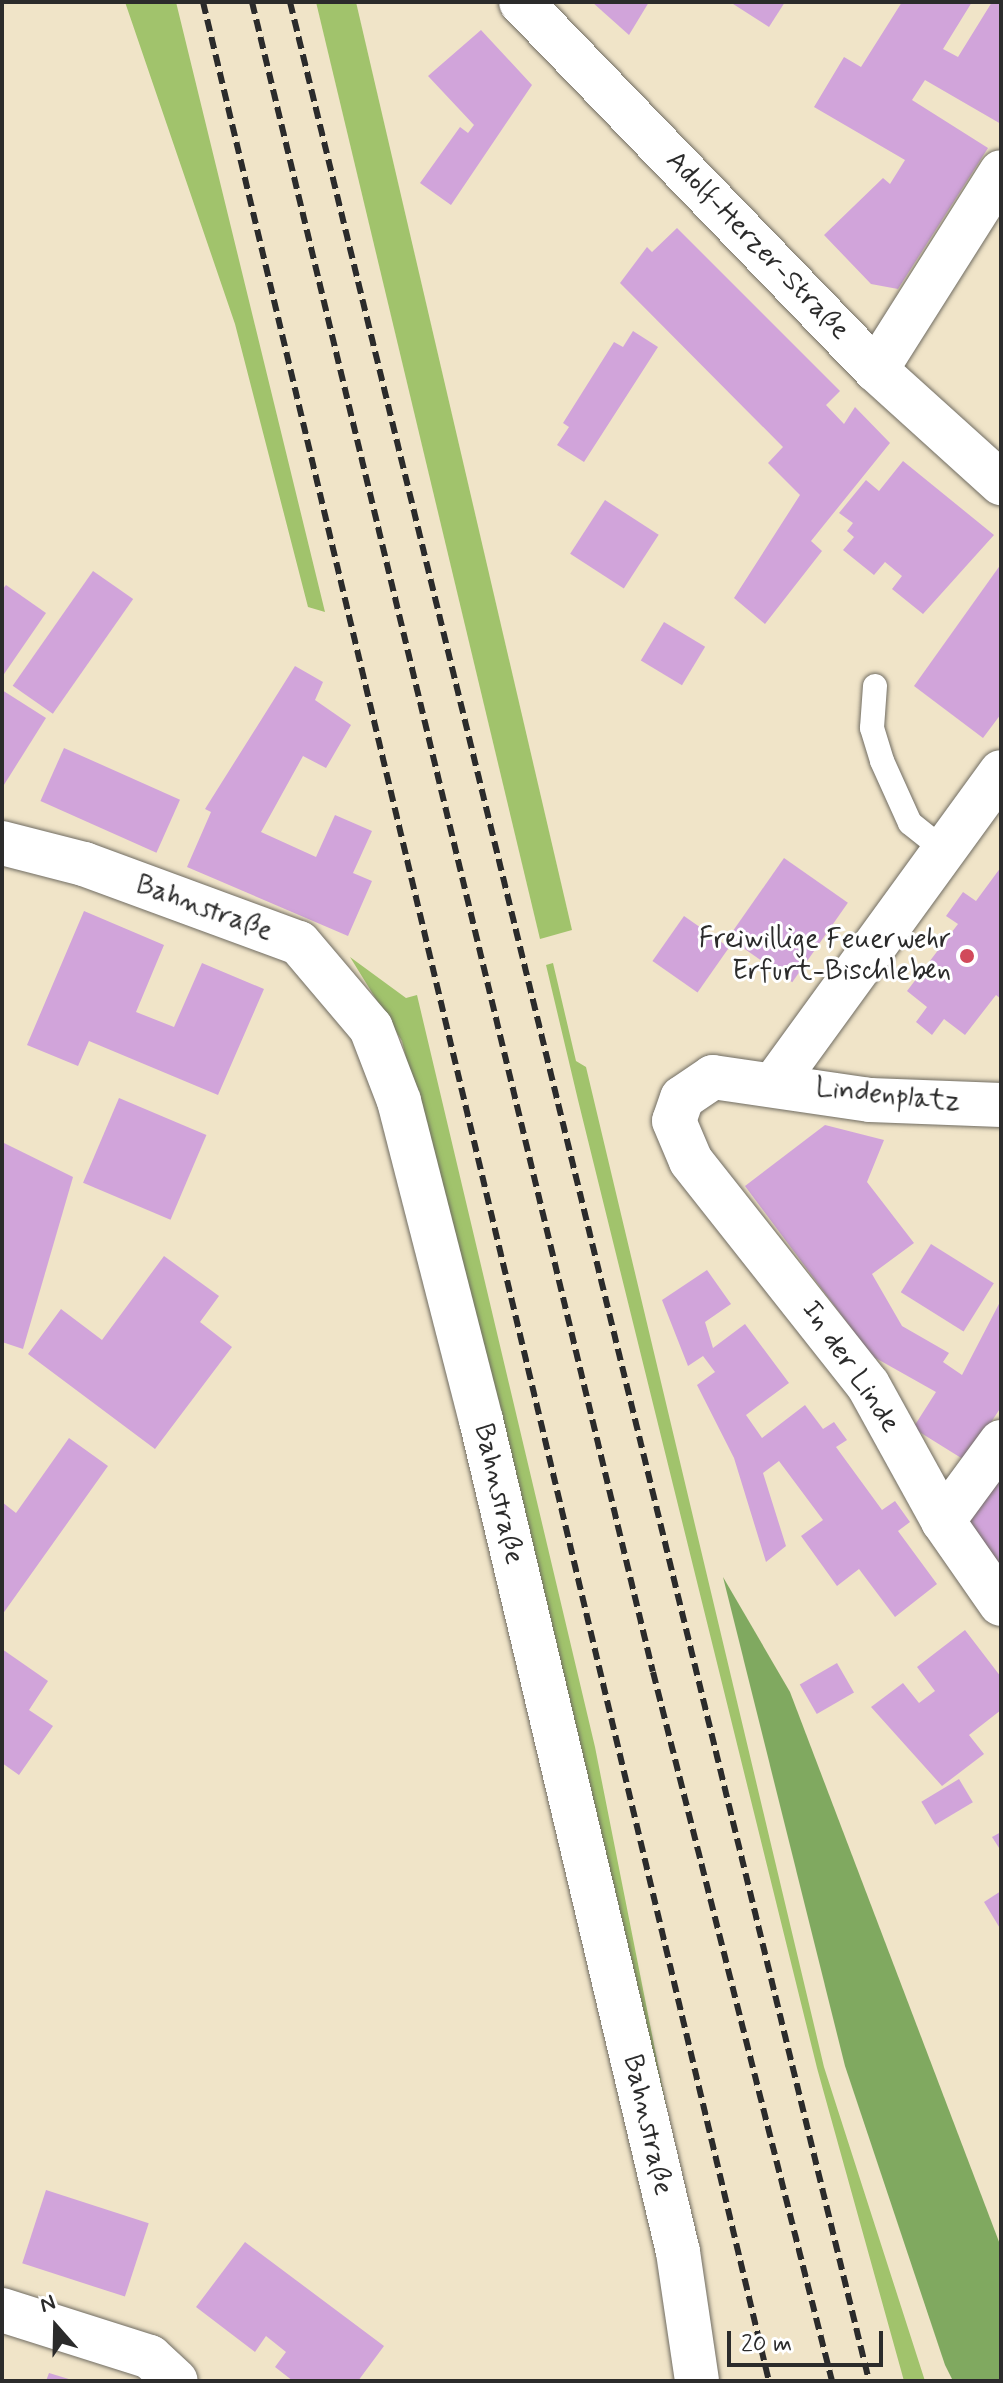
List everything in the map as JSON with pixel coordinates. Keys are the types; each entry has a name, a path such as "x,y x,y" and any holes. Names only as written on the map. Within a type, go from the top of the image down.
{"street":[{"name":"Adolf-Herzer-Straße","path":"526,4 876,370 1001,483"},
{"path":"876,370 1001,172"},
{"name":"Lindenplatz","path":"775,1083 1001,772"},
{"name":"Bahnstraße","path":"2,843 84,864 299,943 371,1028 399,1101 481,1420 678,2252 697,2381"},
{"name":"Lindenplatz","path":"679,1143 676,1110 703,1081 775,1083 870,1100 1001,1105"},
{"name":"In der Linde","path":"679,1143 844,1350 943,1521 1001,1604"},
{"path":"943,1521 1001,1442"},
{"path":"2,2310 150,2357 176,2381"}],"lane":[{"path":"875,686 872,728 882,761 910,823 944,850"}],"green space":[{"path":"125,2 176,2 325,612 308,607 235,324"},
{"path":"316,2 356,2 572,930 540,939"},
{"path":"350,957 406,998 417,995 595,1747 704,2297 402,1041"},
{"path":"553,963 576,1061 586,1067 824,2067 925,2381 904,2381 817,2068 578,1100 546,965"},
{"path":"723,1577 790,1692 1001,2247 1001,2381 953,2381 945,2365 845,2066"}],"building":[{"path":"592,2 649,2 629,35"},
{"path":"730,2 785,2 769,27"},
{"path":"902,2 972,2 943,49 958,57 992,2 1001,2 1001,124 925,80 912,100 988,148 898,289 871,284 824,235 883,178 890,184 905,160 814,107 844,57 861,67"},
{"path":"481,30 532,85 451,205 420,183 460,127 468,133 474,125 428,76"},
{"path":"677,228 840,391 826,405 844,424 855,407 890,443 811,541 822,551 765,624 734,598 800,495 768,463 783,447 620,283 647,247 652,252"},
{"path":"633,331 658,347 584,462 557,445 569,427 563,423 614,342 623,347"},
{"path":"903,461 994,535 923,614 892,589 902,576 885,562 874,575 843,550 854,537 847,531 853,523 839,513 866,480 879,491"},
{"path":"605,500 659,535 624,589 570,554"},
{"path":"1001,564 1001,714 983,738 914,686"},
{"path":"93,571 133,599 53,714 13,686"},
{"path":"6,585 46,613 2,677 2,590"},
{"path":"664,622 705,647 682,685 641,661"},
{"path":"295,666 323,682 315,700 351,725 326,768 303,756 261,832 316,857 335,815 372,831 353,873 372,881 348,936 187,867 211,812 205,809"},
{"path":"2,690 46,718 2,788"},
{"path":"64,748 180,800 156,853 40,801"},
{"path":"784,858 848,903 792,982 728,937"},
{"name":"Freiwillige Feuerwehr Erfurt-Bischleben","path":"1001,867 1001,999 996,995 965,1035 944,1019 932,1035 916,1022 927,1007 907,991 958,924 946,916 963,892 976,901"},
{"path":"84,911 164,945 136,1012 174,1027 202,963 264,989 218,1095 89,1041 78,1066 27,1045"},
{"path":"684,916 729,948 698,993 652,961"},
{"path":"119,1098 206,1135 171,1220 83,1183"},
{"path":"825,1125 884,1140 867,1182 914,1243 872,1274 902,1326 949,1353 943,1362 962,1375 1001,1300 1001,1407 966,1461 913,1428 936,1392 872,1356 745,1186"},
{"path":"4,1143 73,1177 23,1349 2,1342"},
{"path":"931,1244 994,1283 964,1332 901,1292"},
{"path":"164,1256 219,1296 200,1322 232,1347 155,1449 28,1354 61,1309 102,1340"},
{"path":"707,1270 731,1304 705,1322 713,1348 745,1324 789,1383 746,1415 762,1438 805,1405 823,1429 834,1422 847,1440 836,1447 882,1510 895,1501 910,1522 898,1531 937,1584 895,1617 859,1569 837,1586 801,1536 823,1520 779,1461 763,1473 786,1546 766,1562 734,1458 697,1385 715,1372 703,1356 688,1366 662,1300"},
{"path":"69,1438 108,1466 2,1615 2,1502 16,1513"},
{"path":"1001,1478 1001,1577 962,1530"},
{"path":"965,1630 1001,1677 1001,1710 969,1735 984,1754 942,1786 871,1707 903,1683 919,1703 935,1691 917,1667"},
{"path":"2,1649 48,1681 29,1710 53,1726 19,1775 2,1763"},
{"path":"837,1663 854,1692 817,1714 800,1684"},
{"path":"959,1779 973,1802 935,1825 921,1802"},
{"path":"1001,1832 1001,1851 992,1837"},
{"path":"1001,1891 1001,1930 984,1902"},
{"path":"46,2190 149,2223 125,2297 22,2263"},
{"path":"245,2242 384,2346 358,2381 293,2381 275,2367 286,2352 266,2336 255,2352 196,2307"},
{"path":"49,2373 72,2380 46,2381"}],"railway":[{"path":"203,2 769,2381"},
{"path":"252,2 653,1672 832,2381"},
{"path":"290,2 869,2381"}],"place":[{"name":"Freiwillige Feuerwehr Erfurt-Bischleben","path":"967,956"}]}
